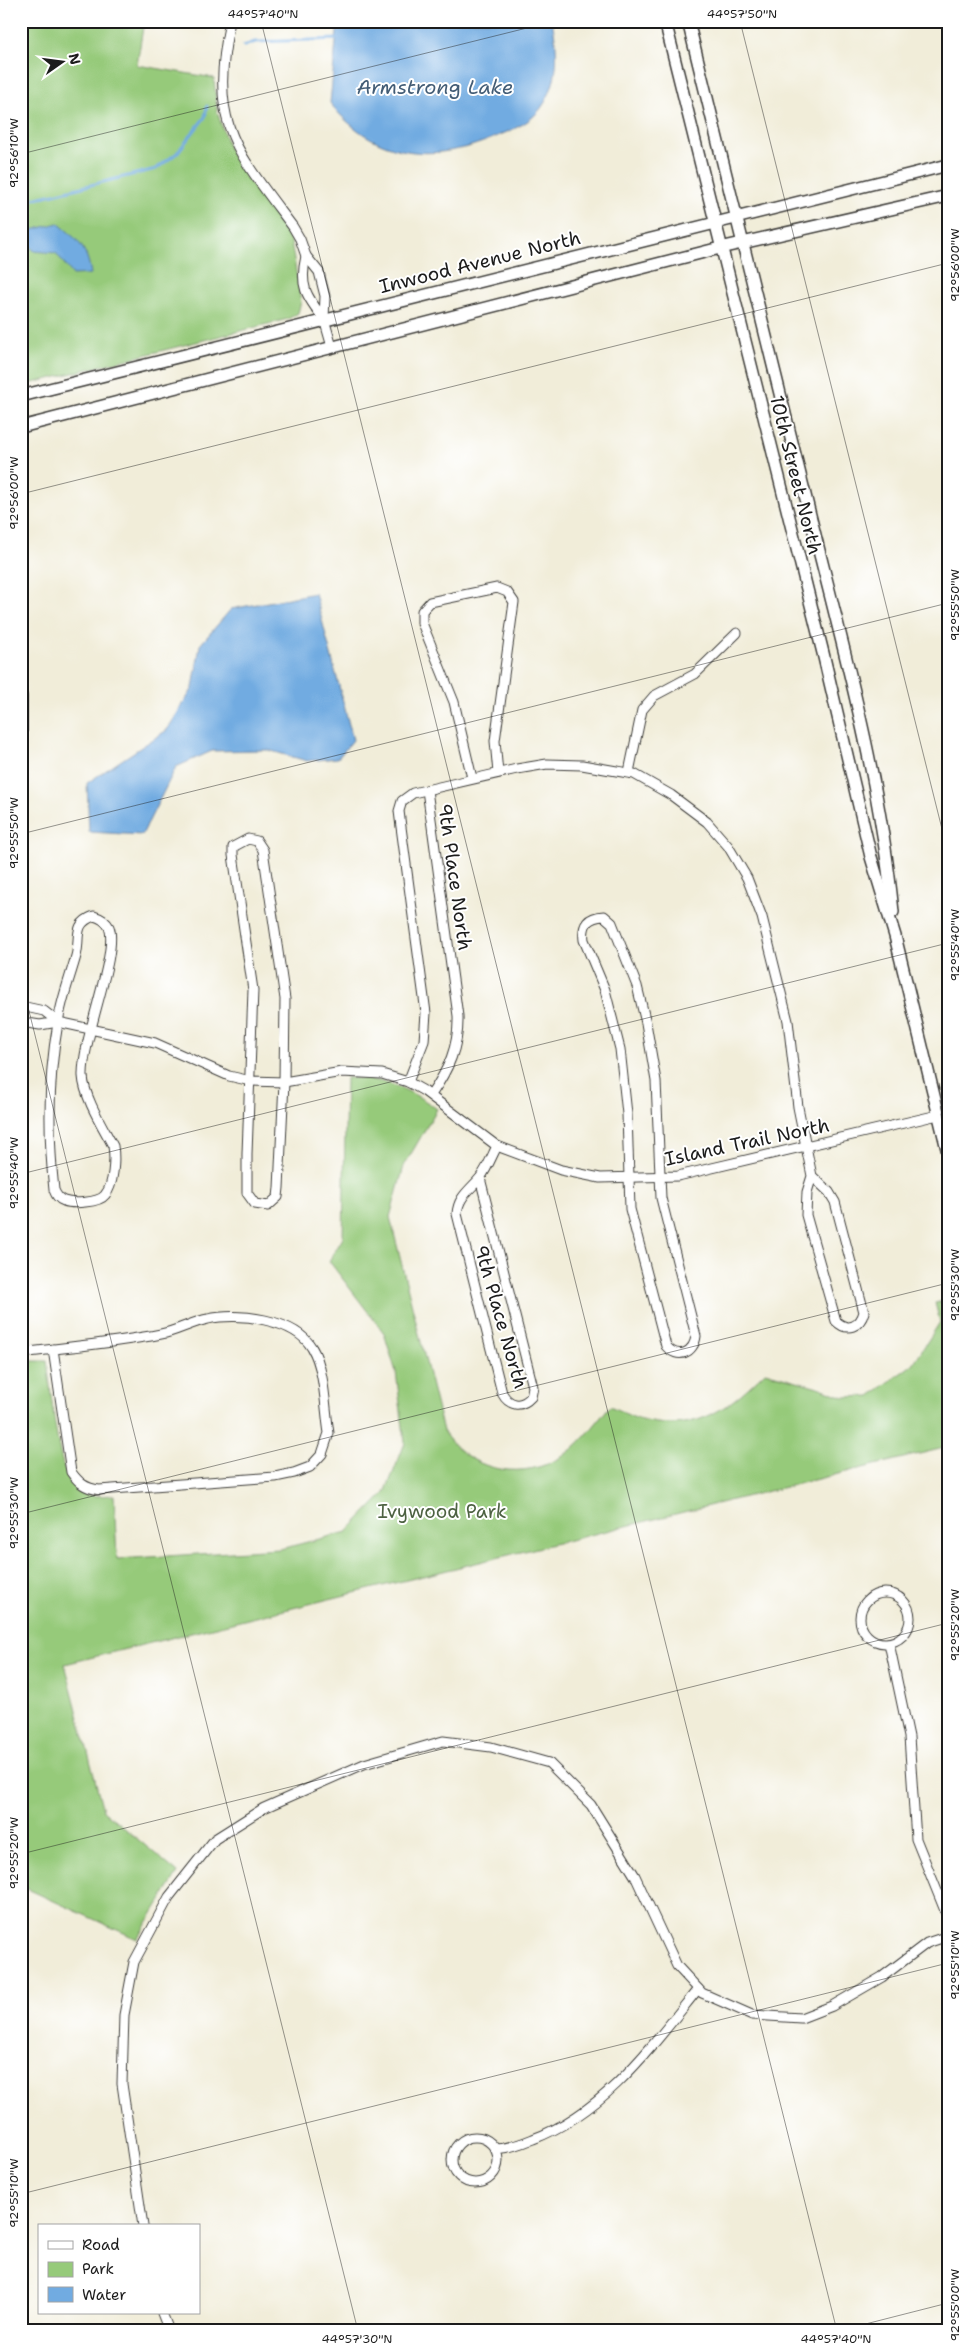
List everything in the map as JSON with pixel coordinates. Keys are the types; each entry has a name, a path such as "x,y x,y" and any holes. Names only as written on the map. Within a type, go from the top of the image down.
{"main road":[{"name":"10th Street North","path":"665,21 720,248 823,653 871,857 895,936 948,1153"},
{"name":"10th Street North","path":"688,21 734,217 868,746 886,845 895,936"},
{"name":"Inwood Avenue North","path":"21,396 948,165"},
{"path":"21,427 720,248 948,196"},
{"path":"21,696 21,740"}],"street":[{"path":"230,21 221,68 223,107 227,123 241,156 293,227 306,256 319,272 325,296 324,319 332,347"},
{"path":"306,256 302,276 308,299 324,319"},
{"path":"472,778 454,702 422,623 422,611 430,602 497,588 507,592 514,602 496,728 495,741 498,773"},
{"path":"629,772 642,710 654,696 694,674 737,633"},
{"path":"427,790 472,778 547,764 582,765 629,772 670,794 707,822 728,846 747,878 762,917 788,1021 798,1107 812,1176 808,1192 806,1215 833,1314 840,1325 853,1327 859,1323 864,1312 840,1216 829,1192 812,1176"},
{"name":"9th Place North","path":"408,1082 424,1041 426,1013 399,811 402,801 407,797 427,790 459,1034 447,1072 431,1096"},
{"path":"248,838 257,841 264,850 282,972 284,999 284,1082 278,1197 268,1206 261,1206 255,1204 247,1193 254,990 233,855 233,847 248,838"},
{"path":"94,916 103,920 109,928 110,946 90,1029 83,1078 86,1091 113,1146 114,1156 109,1188 104,1197 99,1200 69,1202 57,1196 54,1190 50,1161 49,1110 58,1022 76,954 78,929 84,920 94,916"},
{"path":"604,916 612,923 637,986 646,1023 656,1081 660,1177 661,1198 696,1336 695,1346 688,1352 679,1354 671,1352 666,1346 630,1209 627,1114 620,1050 604,990 584,940 583,932 586,921 593,917 604,916"},
{"name":"Island Trail North","path":"21,1006 44,1011 58,1022"},
{"name":"Island Trail North","path":"21,1022 40,1026 58,1022 155,1043 229,1076 251,1081 284,1082 342,1072 382,1074 408,1082 431,1096 498,1146 561,1170 600,1178 660,1177 704,1171 938,1114"},
{"name":"9th Place North","path":"480,1178 533,1387 531,1397 521,1404 512,1404 506,1400 502,1393 458,1221 458,1207 468,1187 480,1178 498,1146"},
{"path":"21,1353 162,1334 217,1317 240,1317 281,1324 297,1331 312,1346 318,1360 329,1433 327,1444 322,1454 310,1467 275,1477 99,1490 88,1489 78,1483 71,1472 53,1349"},
{"path":"878,1594 894,1595 906,1605 909,1612 908,1628 903,1635 889,1643 882,1643 869,1638 861,1626 861,1610 870,1598 878,1594"},
{"path":"889,1643 909,1737 916,1839 948,1918"},
{"path":"143,2224 122,2084 124,2015 134,1962 169,1897 215,1839 264,1808 364,1764 443,1742 491,1747 549,1763 591,1805 635,1876 677,1966 702,1993 752,2014 801,2018 832,2006 882,1977 928,1943 948,1936"},
{"path":"496,2149 509,2148 557,2130 597,2103 698,1989"},
{"path":"478,2137 489,2141 496,2149 499,2164 496,2171 492,2177 478,2184 467,2183 458,2176 452,2166 452,2155 458,2145 467,2138 478,2137"},
{"path":"162,2314 168,2331"}],"green space":[{"path":"21,21 144,21 137,65 214,78 217,111 229,149 242,172 281,224 291,241 301,302 298,313 288,319 21,386"},
{"name":"Ivywood Park","path":"346,1078 383,1082 406,1090 437,1109 404,1166 390,1217 443,1431 465,1455 494,1468 525,1470 541,1466 556,1460 572,1449 586,1436 610,1406 632,1417 646,1421 665,1424 697,1420 726,1406 765,1372 818,1387 844,1397 870,1396 913,1364 940,1322 935,1303 948,1300 948,1447 65,1664 103,1810 178,1873 137,1939 21,1886 21,1361 47,1361 59,1446 67,1477 73,1487 87,1495 114,1495 117,1559 280,1549 347,1532 385,1493 405,1443 396,1372 384,1333 329,1261 343,1238"}],"water":[{"name":"Armstrong Lake","path":"338,21 552,21 556,42 556,62 550,92 541,108 526,122 514,129 476,144 430,153 408,151 387,146 367,136 348,122 330,103"},
{"path":"58,223 71,234 84,250 91,274 73,275 56,253 34,251 21,233"},
{"path":"315,593 353,740 338,758 307,761 268,750 212,751 176,767 142,835 89,832 87,783 167,730 193,688 200,645 231,609"}],"waterway":[{"path":"244,46 255,42 340,39"},
{"path":"21,202 156,169 177,153 205,117 207,106"}]}
